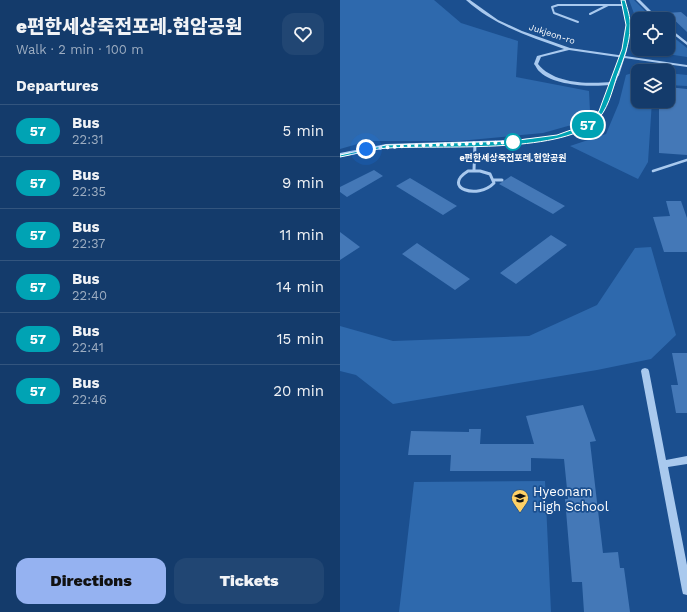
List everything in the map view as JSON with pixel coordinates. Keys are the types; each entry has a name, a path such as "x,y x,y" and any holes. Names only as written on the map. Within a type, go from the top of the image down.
{"street":[{"name":"Jukjeon-ro","path":"468,0 496,21 521,32 569,49 687,66"},
{"path":"638,0 650,12"},
{"path":"340,155 386,146 475,144 542,140 558,137 584,127 595,120 602,111 625,49 628,25 624,2"},
{"path":"675,34 687,44"},
{"path":"569,49 539,56 536,64 538,68 556,78 582,84 613,83"},
{"path":"474,170 475,144"},
{"path":"474,170 490,174 494,180 492,186 484,191 473,192 459,187 458,180 464,173 474,170"},
{"path":"494,180 502,180"},
{"path":"645,371 687,590"},
{"path":"663,464 687,460"}],"lane":[{"path":"578,22 554,13 552,7 558,5 608,5 624,2"},
{"path":"590,14 608,5"},
{"path":"653,171 687,160"}],"shaded area":[{"path":"340,0 434,0 461,23 518,41 516,77 589,91 590,111 575,124 543,133 459,141 368,141 340,149"},
{"path":"629,0 634,0 646,12 633,12"},
{"path":"675,39 687,48 687,57 675,55"},
{"path":"631,73 631,108 652,108 648,162 638,179 570,146 606,134 619,103 626,75"},
{"path":"675,74 687,75 687,86 675,85"},
{"path":"651,247 676,335 651,359 597,370 393,404 356,375 340,371 340,326 393,341 529,336 597,305 635,248"},
{"path":"545,481 551,612 399,612 414,482"}],"building":[{"path":"675,12 681,12 687,17 687,32 675,21"},
{"path":"675,88 687,89 687,155 659,153 659,108 675,108"},
{"path":"374,170 383,176 347,197 340,192 340,187"},
{"path":"511,176 565,206 553,214 499,184"},
{"path":"410,178 457,206 443,215 396,186"},
{"path":"666,201 681,201 687,218 687,252 664,252 653,217 670,216"},
{"path":"340,232 360,247 340,260"},
{"path":"551,235 567,245 516,284 500,273"},
{"path":"417,243 470,279 455,290 402,254"},
{"path":"672,353 687,353 687,413 676,413 671,385 678,385"},
{"path":"583,405 596,441 590,442 603,553 618,552 620,568 624,568 630,612 584,612 582,582 572,582 565,499 568,499 564,459 531,458 531,471 450,471 451,455 408,455 411,431 469,432 469,429 481,429 480,444 534,444 526,416"}],"bus line":[{"name":"57","path":"340,155 386,146 542,140 558,137 584,127 595,120 602,111 625,49 628,25 623,0"}],"place":[{"name":"e편한세상죽전포레.현암공원","path":"513,142"},
{"name":"Hyeonam High School","path":"520,513"}],"route":[{"path":"366,149 386,146 513,142"}]}
